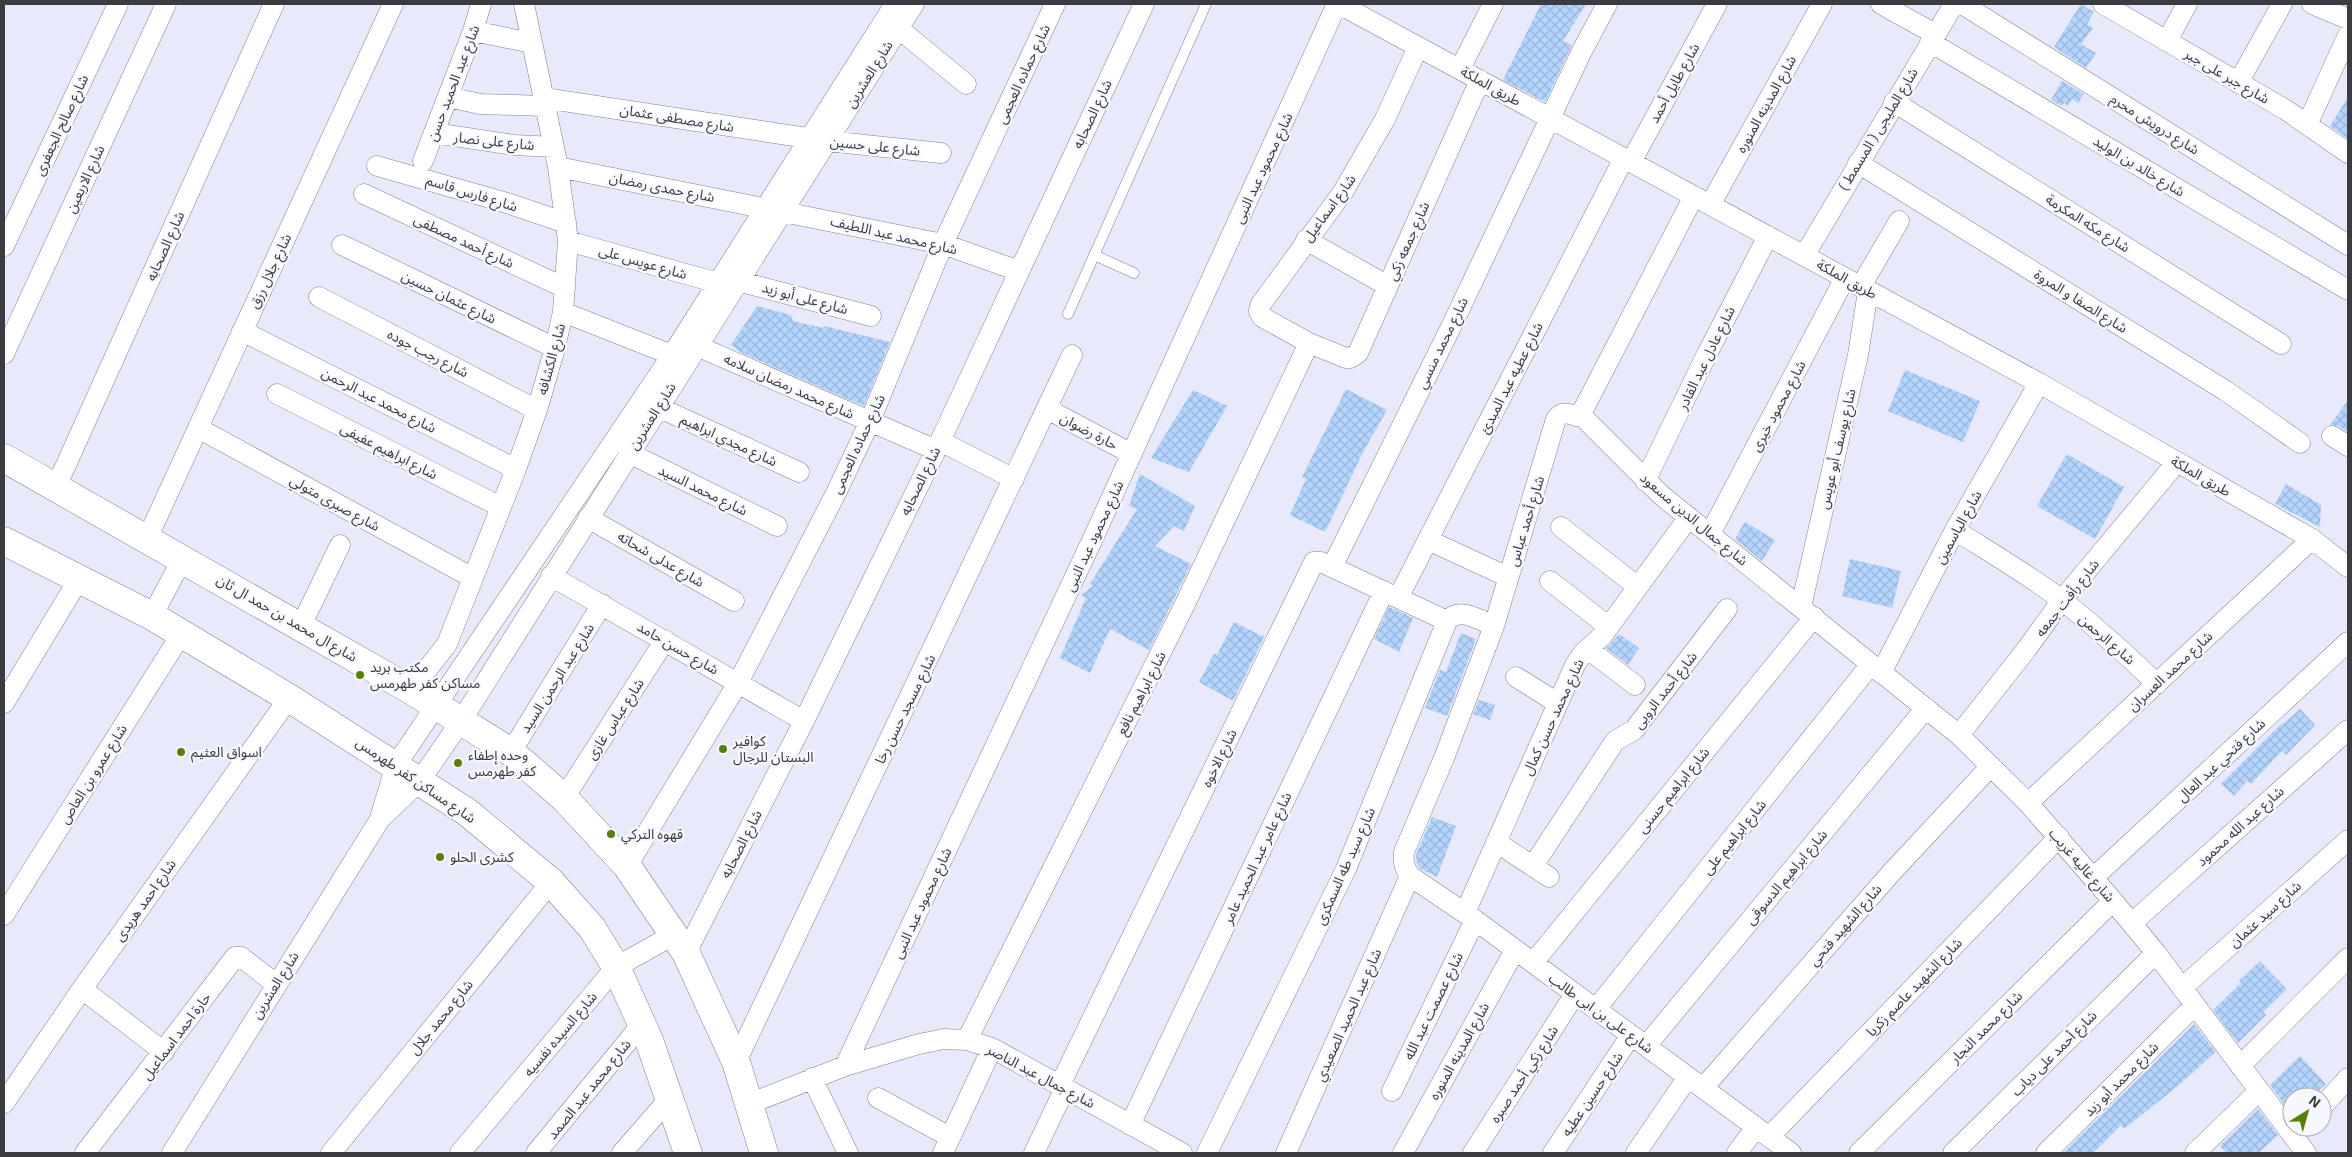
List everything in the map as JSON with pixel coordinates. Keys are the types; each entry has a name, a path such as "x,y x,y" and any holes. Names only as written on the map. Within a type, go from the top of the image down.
{"street":[{"name":"شارع صالح الجعفرى","path":"4,246 118,4"},
{"name":"شارع الاربعين","path":"4,354 166,4"},
{"name":"شارع الصحابه","path":"56,487 274,4"},
{"name":"شارع جلال رزق","path":"147,538 393,4"},
{"name":"شارع عبد الحميد حسن","path":"423,161 473,30 481,4"},
{"name":"شارع الكشافه","path":"410,690 447,644 516,469 537,410 563,312 567,232 558,167 524,4"},
{"name":"شارع العشرين","path":"380,819 396,765 672,355 718,283 774,209 818,140 896,4"},
{"name":"شارع العشرين","path":"818,140 914,4"},
{"name":"شارع حماده العجمى","path":"627,866 738,682 837,491 870,421 943,244 1055,4"},
{"name":"شارع الصحابه","path":"680,943 804,721 938,446 1144,4"},
{"path":"1460,69 1493,4"},
{"name":"شارع محمد منسي","path":"1332,567 1451,327 1550,118 1607,4"},
{"name":"شارع طايل أحمد","path":"1628,160 1717,4"},
{"name":"شارع المدينه المنوره","path":"1702,200 1822,4"},
{"name":"شارع خالد بن الوليد","path":"1880,4 1932,38 2348,290"},
{"name":"شارع المليجى ( المسمط )","path":"1804,256 1932,38 1954,4"},
{"name":"شارع درويش محرم","path":"1962,4 2348,245"},
{"name":"شارع جبر على جبر","path":"2103,4 2286,110 2348,153"},
{"path":"2167,41 2187,4"},
{"path":"2238,83 2282,4"},
{"path":"2312,4 2348,19"},
{"name":"طريق الملكة","path":"1348,6 1480,80 2039,383 2312,539 2348,567"},
{"name":"شارع محمود عبد النبى","path":"845,1066 1132,454 1348,6"},
{"path":"898,28 966,84"},
{"path":"473,30 532,42"},
{"path":"2307,125 2348,35"},
{"name":"شارع اسماعيل","path":"1309,344 1262,317 1260,304 1343,192 1385,119 1418,46"},
{"name":"شارع جمعه زكي","path":"1309,344 1346,358 1355,356 1358,353 1480,80"},
{"name":"شارع مصطفى عثمان","path":"448,97 488,104 544,102 818,140"},
{"name":"شارع مكه المكرمة","path":"1894,102 2281,344"},
{"name":"شارع على نصار","path":"434,134 506,144 554,147"},
{"name":"شارع على حسين","path":"818,140 941,153"},
{"name":"شارع عطيه عبد المبدئ","path":"1391,595 1428,540 1628,160"},
{"name":"شارع الصفا و المروة","path":"1858,163 2226,391 2300,443"},
{"name":"شارع فارس قاسم","path":"377,166 495,199 567,232"},
{"name":"شارع حمدى رمضان","path":"558,167 774,209"},
{"name":"شارع أحمد مصطفى","path":"364,194 565,288"},
{"path":"1580,414 1702,200"},
{"name":"شارع العشرين","path":"172,1153 380,819 419,782 461,721 738,281 774,209"},
{"name":"شارع محمد عبد اللطيف","path":"774,209 943,244 1019,271"},
{"name":"شارع محمود خيرى","path":"1710,534 1858,285 1899,221"},
{"name":"شارع عويس على","path":"567,232 718,283"},
{"name":"شارع عادل عبد القادر","path":"1645,481 1707,354 1768,236"},
{"path":"1306,240 1388,286"},
{"name":"شارع عثمان حسين","path":"342,245 555,348"},
{"name":"شارع على أبو زيد","path":"738,281 871,316"},
{"name":"شارع يوسف أبو عويس","path":"1808,612 1858,355 1858,285"},
{"name":"شارع رجب جوده","path":"319,297 537,410"},
{"path":"563,312 672,355"},
{"name":"شارع محمد عبد الرحمن","path":"242,332 516,469"},
{"name":"شارع ابراهيم نافع","path":"968,1040 1181,611 1309,344"},
{"name":"شارع محمد رمضان سلامه","path":"697,346 870,421 938,446 1014,479"},
{"name":"شارع مسجد حسن رخا","path":"736,1062 1072,355"},
{"name":"شارع الياسمين","path":"1876,668 2039,383"},
{"name":"شارع ابراهيم عفيفى","path":"277,394 501,507"},
{"name":"شارع مجدي ابراهيم","path":"658,407 799,472"},
{"name":"حارة رضوان","path":"1047,409 1132,454"},
{"name":"شارع أحمد عباس","path":"1410,876 1404,868 1404,852 1444,758 1494,626 1556,419 1559,414 1566,413 1576,416 1580,414"},
{"name":"شارع جمال الدين مسعود","path":"1580,414 1645,481 1808,612"},
{"name":"شارع صبرى متولي","path":"198,428 473,578"},
{"name":"شارع محمد السيد","path":"629,453 777,526"},
{"name":"شارع ال محمد بن حمد ال ثان","path":"4,458 183,558 436,705 511,752 564,798 627,866 680,943 736,1062 764,1153"},
{"name":"شارع رأفت جمعه","path":"1959,735 2026,650 2062,600 2177,462"},
{"name":"شارع محمد حسن كمال","path":"1470,916 1496,842 1556,702 1579,657 1609,627 1689,517"},
{"name":"شارع عدلى شحاته","path":"588,518 734,601"},
{"path":"1561,527 1638,587"},
{"name":"شارع الرحمن","path":"1954,530 2009,563 2062,600 2111,640 2157,684"},
{"name":"شارع محمد العسران","path":"2028,803 2312,539"},
{"path":"1428,540 1508,577"},
{"name":"شارع مساكن كفر طهرمس","path":"4,541 152,616 289,698 467,812 551,882 592,928 616,967 642,1024 688,1153"},
{"path":"301,626 340,545"},
{"path":"152,616 183,558"},
{"name":"شارع الاخوه","path":"1062,1087 1312,565 1318,561 1447,621"},
{"name":"شارع حسن حامد","path":"551,576 804,721"},
{"path":"4,703 79,579"},
{"path":"1550,581 1609,627"},
{"name":"شارع عامر عبد الحميد عامر","path":"1130,1125 1391,595"},
{"name":"شارع عبد الرحمن السيد","path":"511,752 602,604"},
{"name":"شارع أحمد الروبى","path":"1533,866 1615,742 1634,730 1727,609"},
{"name":"شارع غاليه غريب","path":"1808,612 1959,735 2028,803 2059,837 2156,953 2259,1091 2301,1139"},
{"name":"شارع ابراهيم حسنى","path":"1533,962 1808,612"},
{"path":"1447,621 1452,616 1462,613 1494,626"},
{"name":"شارع سيد طه السمكرى","path":"1207,1153 1346,869 1447,621"},
{"name":"شارع عمرو بن العاص","path":"4,915 182,633"},
{"name":"شارع عباس غازى","path":"564,798 665,640"},
{"name":"شارع فتحي عبد العال","path":"2093,878 2348,642"},
{"path":"1588,649 1635,685"},
{"name":"شارع ابراهيم على","path":"1596,1009 1876,668"},
{"path":"1516,676 1556,702"},
{"name":"شارع احمد هريدى","path":"4,1103 82,989 289,698"},
{"name":"شارع ابراهيم الدسوقى","path":"1638,1040 1926,708"},
{"name":"شارع عبد الله محمود","path":"2132,924 2348,730"},
{"name":"شارع الشهيد فتحي","path":"1636,1153 1695,1082 1991,766"},
{"name":"شارع الشهيد عاصم زكريا","path":"1737,1153 1763,1132 2059,837"},
{"name":"شارع سيد عثمان","path":"2182,988 2348,840"},
{"path":"1496,842 1549,877"},
{"name":"شارع على بن ابى طالب","path":"1410,876 1470,916 1791,1153"},
{"name":"شارع عبد الحميد الصعيدي","path":"1286,1153 1410,876"},
{"name":"شارع محمد جلال","path":"331,1153 551,882"},
{"name":"شارع محمد النجار","path":"1859,1153 2113,901"},
{"name":"شارع عصمت عبد الله","path":"1392,1091 1470,916"},
{"name":"شارع السيده نفسيه","path":"460,1153 616,967 680,943"},
{"name":"شارع المدينه المنوره","path":"1403,1153 1516,950"},
{"name":"شارع أحمد على دياب","path":"1953,1153 2156,953"},
{"name":"حارة احمد اسماعيل","path":"85,1153 235,957 241,957 276,984"},
{"path":"2240,1066 2347,961"},
{"path":"82,989 164,1052"},
{"name":"شارع زكي أحمد صبره","path":"1473,1153 1576,994"},
{"name":"شارع محمد أبو زيد","path":"2046,1153 2195,1005"},
{"name":"شارع محمد عبد الصمد","path":"536,1153 642,1024"},
{"name":"شارع جمال عبد الناصر","path":"750,1104 845,1066 919,1044 944,1039 968,1040 992,1048 1130,1125 1152,1146 1182,1153"},
{"name":"شارع حسين عطيه","path":"1553,1153 1638,1040"},
{"path":"878,1098 947,1145 992,1048"},
{"path":"812,1078 848,1153"},
{"path":"2332,1096 2348,1078"},
{"path":"1034,1153 1062,1087"},
{"path":"2194,1153 2259,1091"},
{"path":"622,1153 669,1098"}],"lane":[{"path":"1068,314 1206,4"},
{"path":"1094,255 1134,273"}],"building":[{"path":"1541,4 1586,4 1563,41 1572,45 1545,102 1503,80"},
{"path":"2081,4 2094,12 2087,24 2093,28 2081,44 2096,53 2086,68 2054,47"},
{"path":"2062,81 2084,94 2078,103 2072,99 2068,106 2064,103 2062,106 2051,100"},
{"path":"2348,97 2348,139 2330,126"},
{"path":"757,306 791,315 793,321 823,328 824,326 890,342 864,406 742,353 731,345"},
{"path":"1905,370 1980,401 1963,442 1888,411"},
{"path":"1346,389 1387,410 1363,452 1325,532 1290,515 1306,479 1302,477"},
{"path":"1193,390 1227,406 1189,472 1151,458"},
{"path":"2348,400 2348,432 2338,426 2330,425"},
{"path":"2067,454 2124,487 2095,539 2037,506"},
{"path":"1140,474 1195,506 1184,531 1174,526 1155,546 1191,564 1149,650 1110,629 1090,673 1060,658 1086,598 1081,595 1093,586 1090,584 1137,509 1129,506"},
{"path":"2286,484 2321,505 2320,527 2275,504"},
{"path":"1745,522 1775,540 1762,561 1735,539"},
{"path":"1850,559 1901,571 1892,608 1842,596"},
{"path":"1389,607 1413,618 1399,652 1374,639"},
{"path":"1234,622 1264,637 1233,701 1199,682 1214,654 1217,655"},
{"path":"1461,633 1476,639 1447,716 1425,708 1440,670 1446,672"},
{"path":"1619,634 1639,648 1628,665 1606,648"},
{"path":"1479,700 1495,705 1490,720 1473,714"},
{"path":"2300,709 2315,725 2286,755 2282,751 2251,784 2247,781 2234,796 2221,784 2282,723"},
{"path":"1432,817 1456,826 1437,877 1419,868 1416,860 1416,855"},
{"path":"2260,961 2287,989 2263,1012 2266,1015 2238,1043 2213,1010 2241,983 2239,981"},
{"path":"2194,1024 2216,1052 2173,1090 2124,1129 2121,1125 2093,1153 2063,1153"},
{"path":"2300,1056 2326,1084 2323,1087 2282,1087 2282,1101 2270,1085"},
{"path":"2258,1109 2278,1135 2258,1153 2226,1153 2220,1146"}],"place":[{"name":"مكتب بريد مساكن كفر طهرمس","path":"360,675"},
{"name":"كوافير البستان للرجال","path":"723,749"},
{"name":"اسواق العثيم","path":"181,752"},
{"name":"وحده إطفاء كفر طهرمس","path":"458,763"},
{"name":"قهوه التركي","path":"611,834"},
{"name":"كشرى الحلو","path":"440,857"}]}
